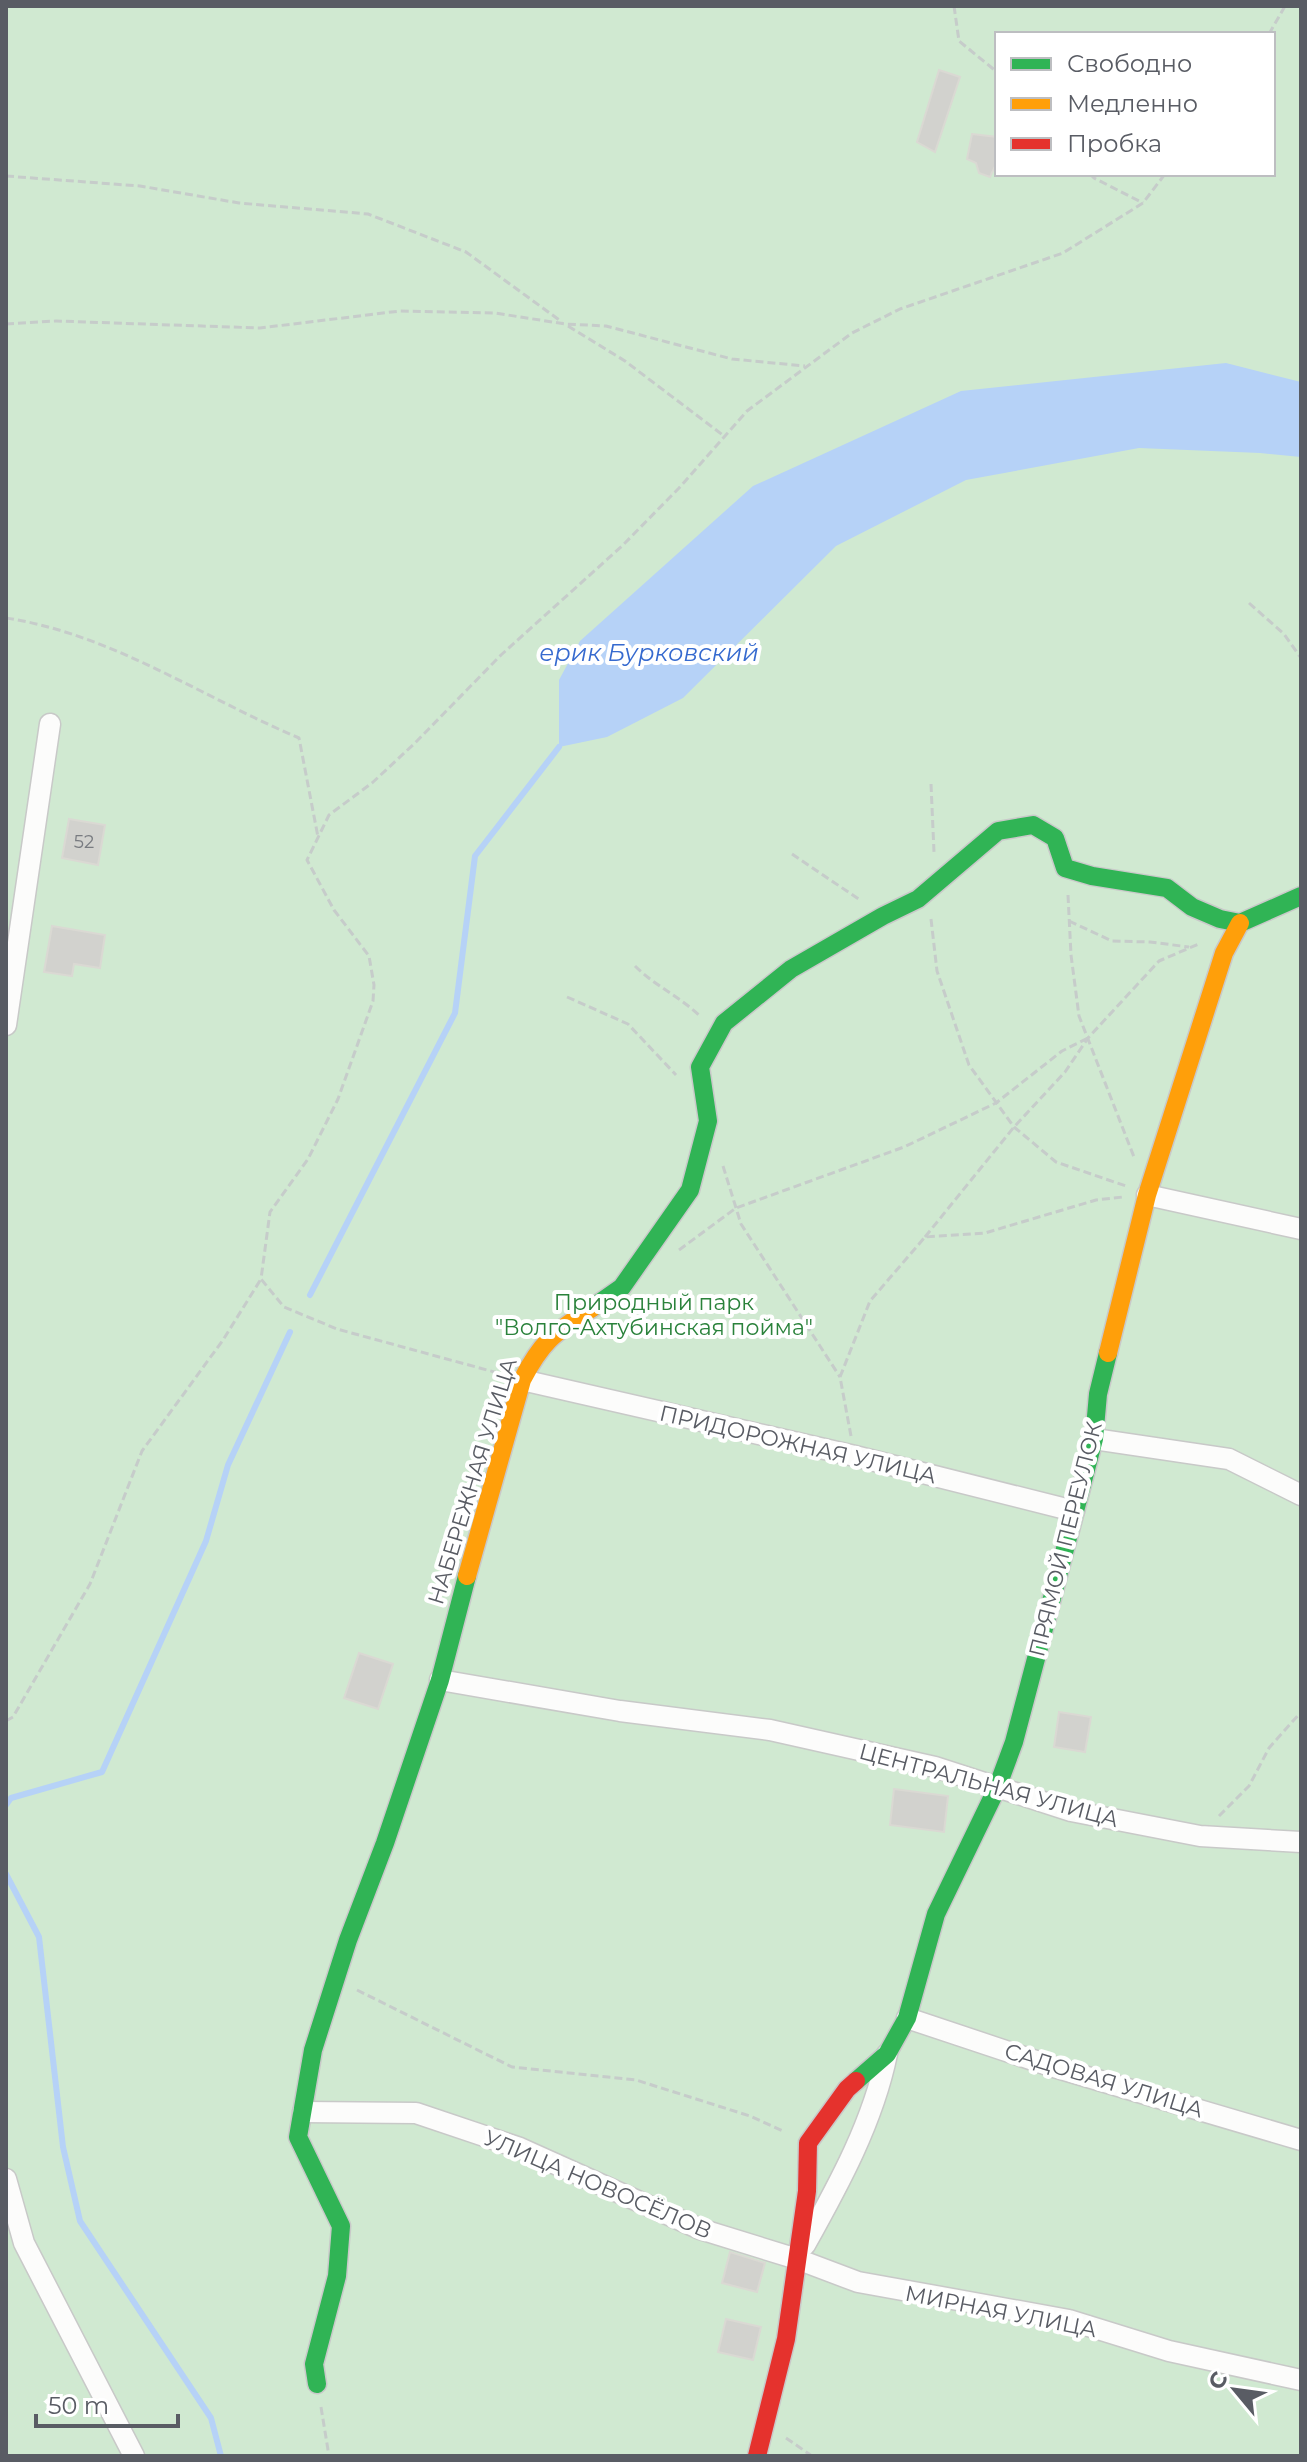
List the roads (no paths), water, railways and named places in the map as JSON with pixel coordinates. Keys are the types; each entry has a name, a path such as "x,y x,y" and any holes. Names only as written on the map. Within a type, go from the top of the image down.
{"street":[{"path":"6,1025 50,724"},
{"name":"НАБЕРЕЖНАЯ УЛИЦА","path":"317,2384 314,2364 337,2276 341,2226 298,2137 313,2050 440,1680 479,1527 522,1380 534,1356 549,1337 622,1287 690,1190 708,1121 700,1067 724,1023 791,969 918,899 998,831 1033,825 1055,838 1065,868 1092,876 1167,888 1192,907 1220,919 1240,923"},
{"path":"1240,923 1301,896"},
{"name":"ПРЯМОЙ ПЕРЕУЛОК","path":"797,2259 840,2184 880,2089 887,2054 907,2018 936,1914 997,1788 1014,1742 1094,1439 1098,1394 1147,1195 1224,953 1240,923"},
{"path":"1147,1195 1301,1229"},
{"name":"ПРИДОРОЖНАЯ УЛИЦА","path":"522,1380 855,1456 1074,1511"},
{"path":"1094,1439 1229,1459 1301,1495"},
{"name":"ЦЕНТРАЛЬНАЯ УЛИЦА","path":"440,1680 620,1711 770,1730 935,1767 1071,1811 1200,1836 1301,1842"},
{"name":"САДОВАЯ УЛИЦА","path":"907,2018 1057,2068 1301,2140"},
{"name":"ПРЯМОЙ ПЕРЕУЛОК","path":"797,2259 807,2191 808,2143 847,2089 887,2054"},
{"name":"УЛИЦА НОВОСЁЛОВ","path":"303,2112 416,2113 520,2148 700,2229 797,2259"},
{"path":"6,2179 24,2243 134,2456"},
{"path":"757,2456 786,2339 797,2259"},
{"name":"МИРНАЯ УЛИЦА","path":"797,2259 858,2282 1069,2320 1169,2351 1301,2380"}],"water":[{"name":"ерик Бурковский","path":"1226,363 1301,382 1301,457 1139,448 966,480 836,546 683,698 607,737 559,747 559,680 580,641 753,486 961,391"}],"waterway":[{"path":"310,1295 455,1013 475,856 559,747"},
{"path":"6,1805 11,1798 102,1772 206,1541 228,1465 290,1332"},
{"path":"6,1874 39,1937 63,2147 80,2221 211,2418 221,2456"}],"park label":[{"name":"Природный парк \"Волго-Ахтубинская пойма\"","path":"654,1314"}]}
